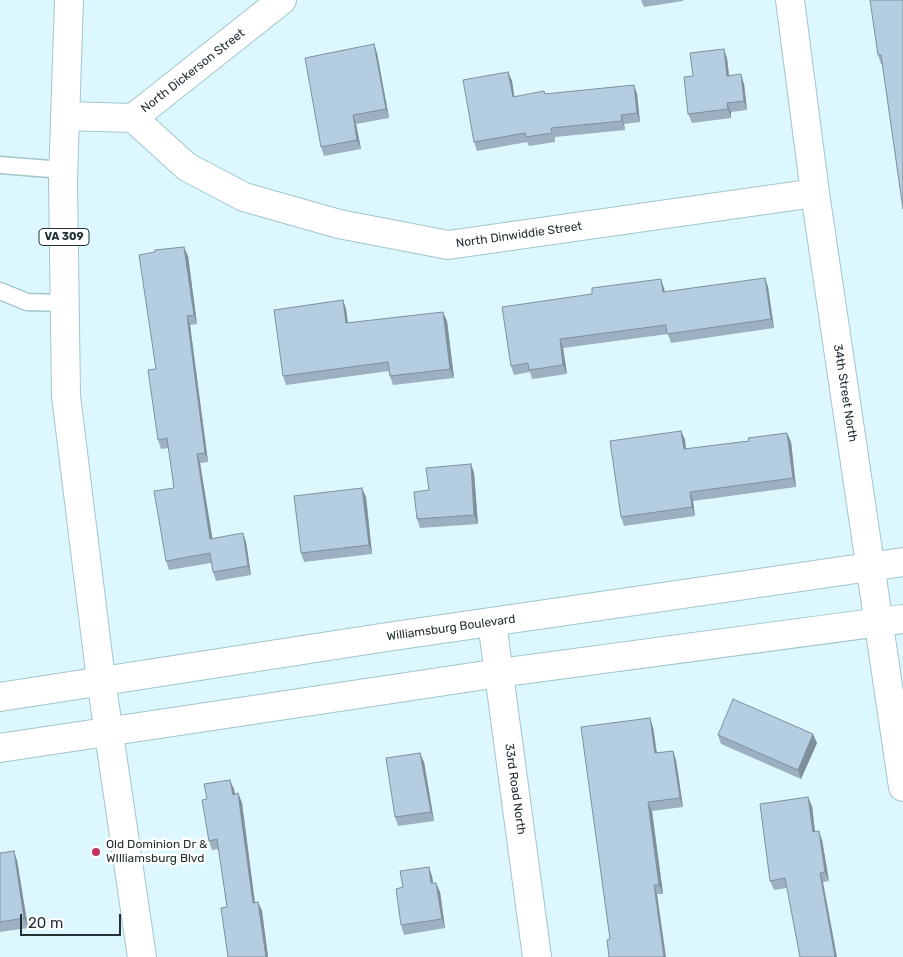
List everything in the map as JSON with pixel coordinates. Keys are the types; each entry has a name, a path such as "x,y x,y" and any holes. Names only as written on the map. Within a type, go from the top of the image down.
{"main road":[{"name":"VA 309","path":"69,0 63,170 66,396 101,680 142,957"},
{"name":"North Dickerson Street","path":"65,116 133,118 282,0"},
{"name":"34th Street North","path":"790,0 815,193 872,566 892,620 903,786"},
{"name":"North Dinwiddie Street","path":"133,118 187,167 244,198 339,224 448,245 815,193"},
{"name":"Williamsburg Boulevard","path":"0,697 101,680 903,562"},
{"path":"0,748 499,673 892,620"},
{"name":"33rd Road North","path":"492,622 537,957"}],"lane":[{"path":"0,164 63,170"},
{"path":"0,291 27,302 65,303"}],"building":[{"path":"870,0 903,0 903,209 881,55 878,55"},
{"path":"374,44 386,109 353,115 357,140 321,147 305,58"},
{"path":"724,49 727,76 741,74 744,101 727,103 728,109 688,114 684,77 693,76 690,53"},
{"path":"508,72 513,97 544,91 545,94 634,85 637,113 621,115 622,121 551,128 552,133 526,137 525,133 474,142 463,80"},
{"path":"184,247 194,315 187,316 205,453 197,454 210,539 243,533 248,566 213,572 210,553 166,561 154,491 174,488 167,438 158,440 148,370 156,369 139,255 155,252 155,250"},
{"path":"765,278 771,319 667,334 666,325 560,339 563,365 529,370 528,363 511,366 502,307 592,294 592,288 661,279 663,292"},
{"path":"343,300 346,323 443,312 450,369 390,376 388,362 283,376 274,310"},
{"path":"681,431 684,449 749,441 748,438 787,433 793,478 690,492 692,507 621,517 610,441"},
{"path":"471,464 474,515 417,519 414,492 429,490 426,468"},
{"path":"362,488 369,545 301,553 294,496"},
{"path":"733,699 813,734 798,770 718,735"},
{"path":"650,718 655,753 673,751 680,798 648,802 659,885 654,885 664,957 609,957 607,940 610,939 581,727"},
{"path":"420,753 431,812 395,817 386,758"},
{"path":"230,780 233,795 238,793 253,903 258,902 266,957 228,957 221,908 227,907 217,839 209,841 202,800 207,799 204,784"},
{"path":"808,797 813,832 819,831 825,872 820,873 835,957 800,957 785,878 770,881 760,804"},
{"path":"14,851 24,918 0,922 0,853"},
{"path":"429,867 431,883 436,883 442,919 401,925 396,889 403,887 400,871"}],"place":[{"name":"Old Dominion Dr & WIlliamsburg Blvd","path":"96,852"}]}
